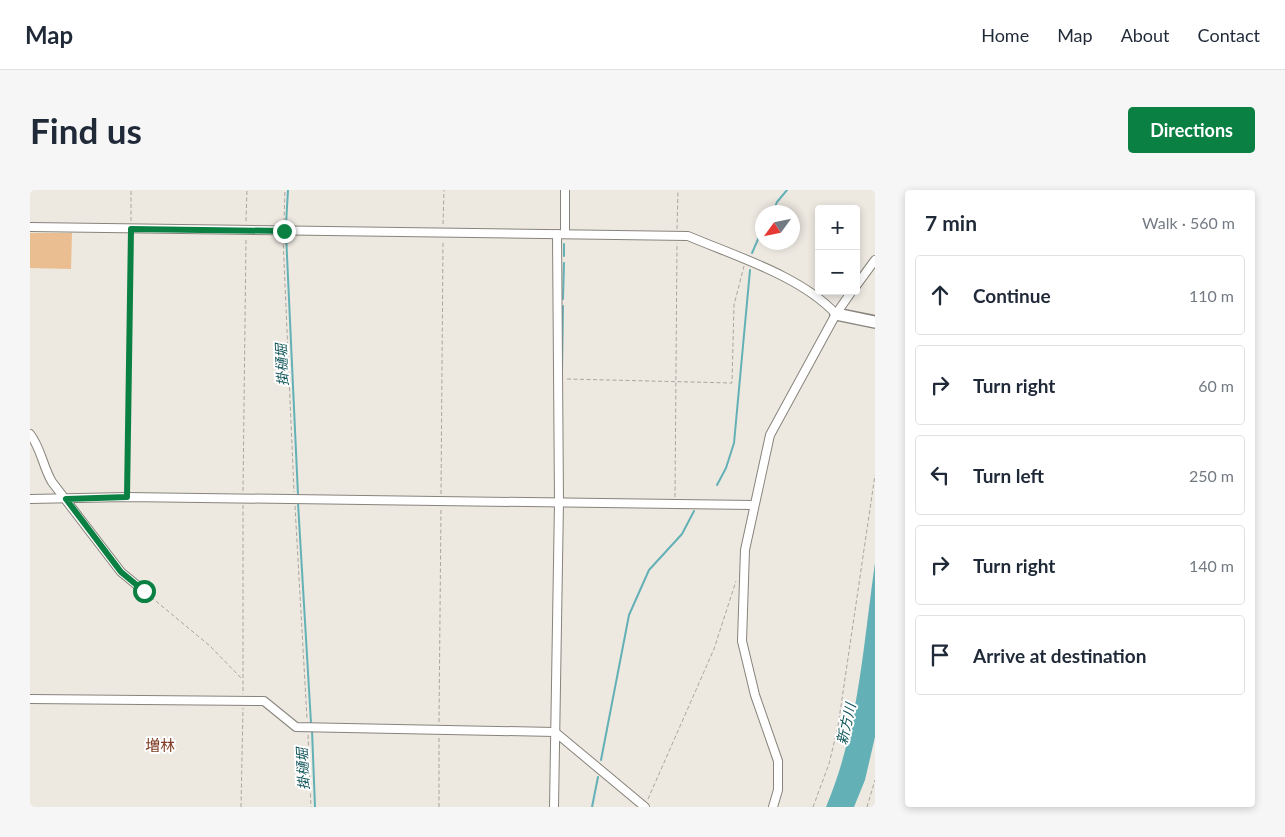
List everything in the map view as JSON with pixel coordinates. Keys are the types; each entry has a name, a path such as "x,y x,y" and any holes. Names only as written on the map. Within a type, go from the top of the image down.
{"street":[{"path":"554,807 559,502 560,234 565,190"},
{"path":"30,227 688,236 788,279 827,304 836,314 875,322"},
{"path":"860,281 875,260"},
{"path":"773,807 778,790 778,761 755,695 742,641 744,550 770,435 836,314 849,295"},
{"path":"30,434 37,443 46,472 121,572 144,591"},
{"path":"30,499 127,497 753,505"},
{"path":"30,699 264,701 296,727 555,732 645,807"}],"path":[{"path":"127,497 131,190"},
{"path":"241,807 247,190"},
{"path":"285,190 285,231 297,499 310,728 311,807"},
{"path":"438,807 444,190"},
{"path":"676,504 675,382 678,190"},
{"path":"558,379 732,383 734,305 745,260"},
{"path":"813,807 829,764 838,726 875,475"},
{"path":"645,807 714,648 733,586 744,567"},
{"path":"144,591 210,646 243,680"},
{"path":"867,807 875,780"}],"water":[{"path":"875,563 875,737 865,780 854,807 826,807 846,748 853,717"}],"building":[{"path":"30,233 72,233 71,269 30,268"}],"waterway":[{"name":"掛樋堀","path":"286,225 288,190"},
{"path":"776,205 787,190"},
{"path":"561,203 561,226"},
{"name":"掛樋堀","path":"286,234 298,495"},
{"path":"564,244 564,256"},
{"path":"752,253 755,246"},
{"path":"563,299 564,263"},
{"path":"717,485 726,468 734,443 750,270"},
{"path":"562,371 563,306"},
{"path":"562,376 562,399"},
{"name":"掛樋堀","path":"298,503 311,723"},
{"path":"601,760 629,615 649,570 682,534 694,511"},
{"name":"掛樋堀","path":"312,730 315,807"},
{"path":"592,807 598,777"}],"district":[{"name":"増林","path":"160,746"}],"route":[{"path":"144,591 121,572 66,499 127,497 131,229 284,231"}],"water label":[{"name":"新方川","path":"846,724"}]}
